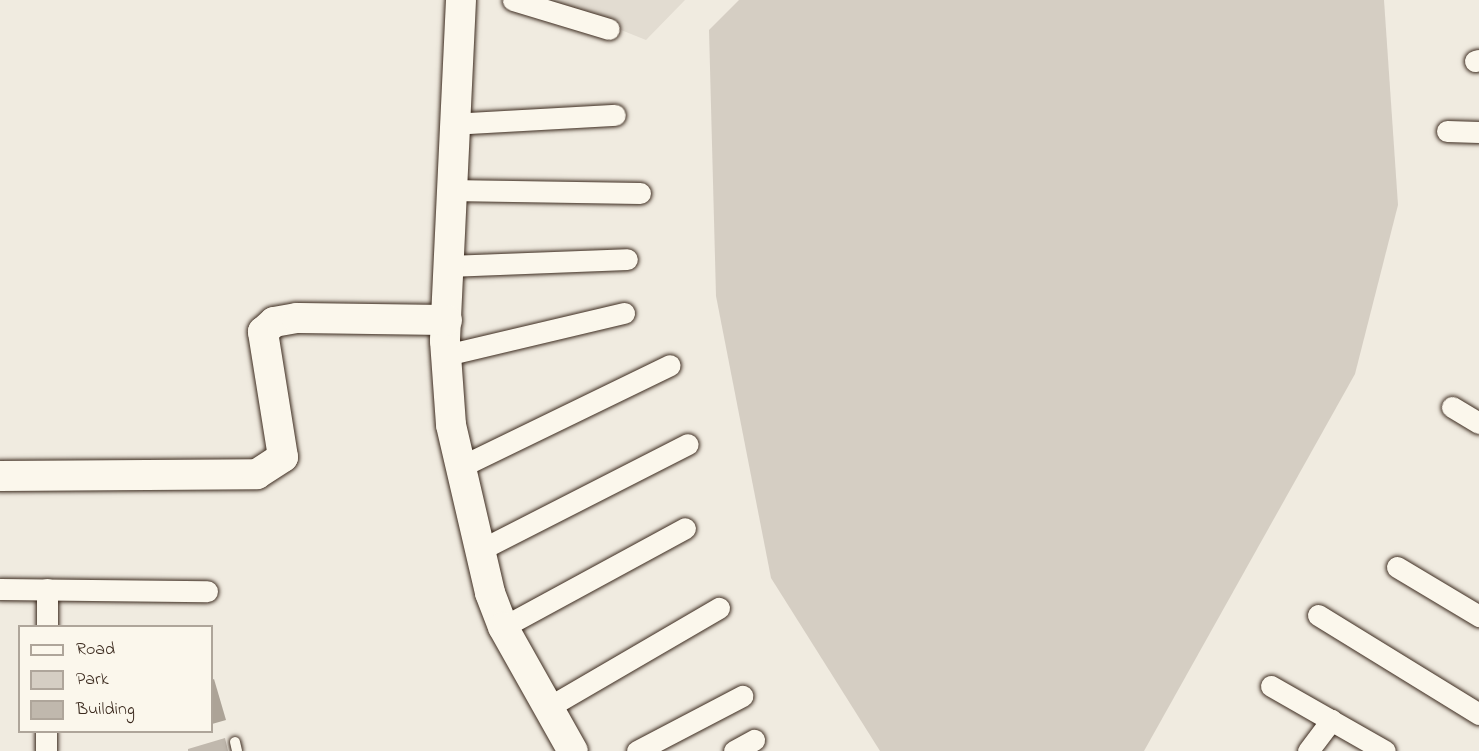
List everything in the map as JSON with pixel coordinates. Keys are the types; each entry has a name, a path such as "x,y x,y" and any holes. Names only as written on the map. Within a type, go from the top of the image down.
{"street":[{"path":"461,0 452,124 446,355 460,467 502,627 573,751"},
{"path":"513,0 609,29"},
{"path":"452,124 615,115"},
{"path":"1447,132 1479,132"},
{"path":"450,190 640,193"},
{"path":"448,266 627,259"},
{"path":"446,355 624,314"},
{"path":"0,476 257,474 283,457 262,332 297,318 447,320"},
{"path":"460,467 670,364"},
{"path":"1452,407 1479,423"},
{"path":"480,550 688,444"},
{"path":"502,627 685,528"},
{"path":"1397,567 1479,616"},
{"path":"0,589 207,591"},
{"path":"47,589 47,625"},
{"path":"547,708 718,608"},
{"path":"1318,615 1479,714"},
{"path":"1271,686 1385,751"},
{"path":"637,751 742,696"},
{"path":"1308,751 1331,720"},
{"path":"46,733 46,751"},
{"path":"734,751 754,740"}],"shaded area":[{"path":"546,0 685,0 646,40"},
{"path":"213,680 226,720 213,724"}],"green space":[{"path":"739,0 1384,0 1398,205 1355,374 1144,751 880,751 771,578 716,296 709,30"}],"building":[{"path":"225,738 228,751 188,751 188,749"}]}
